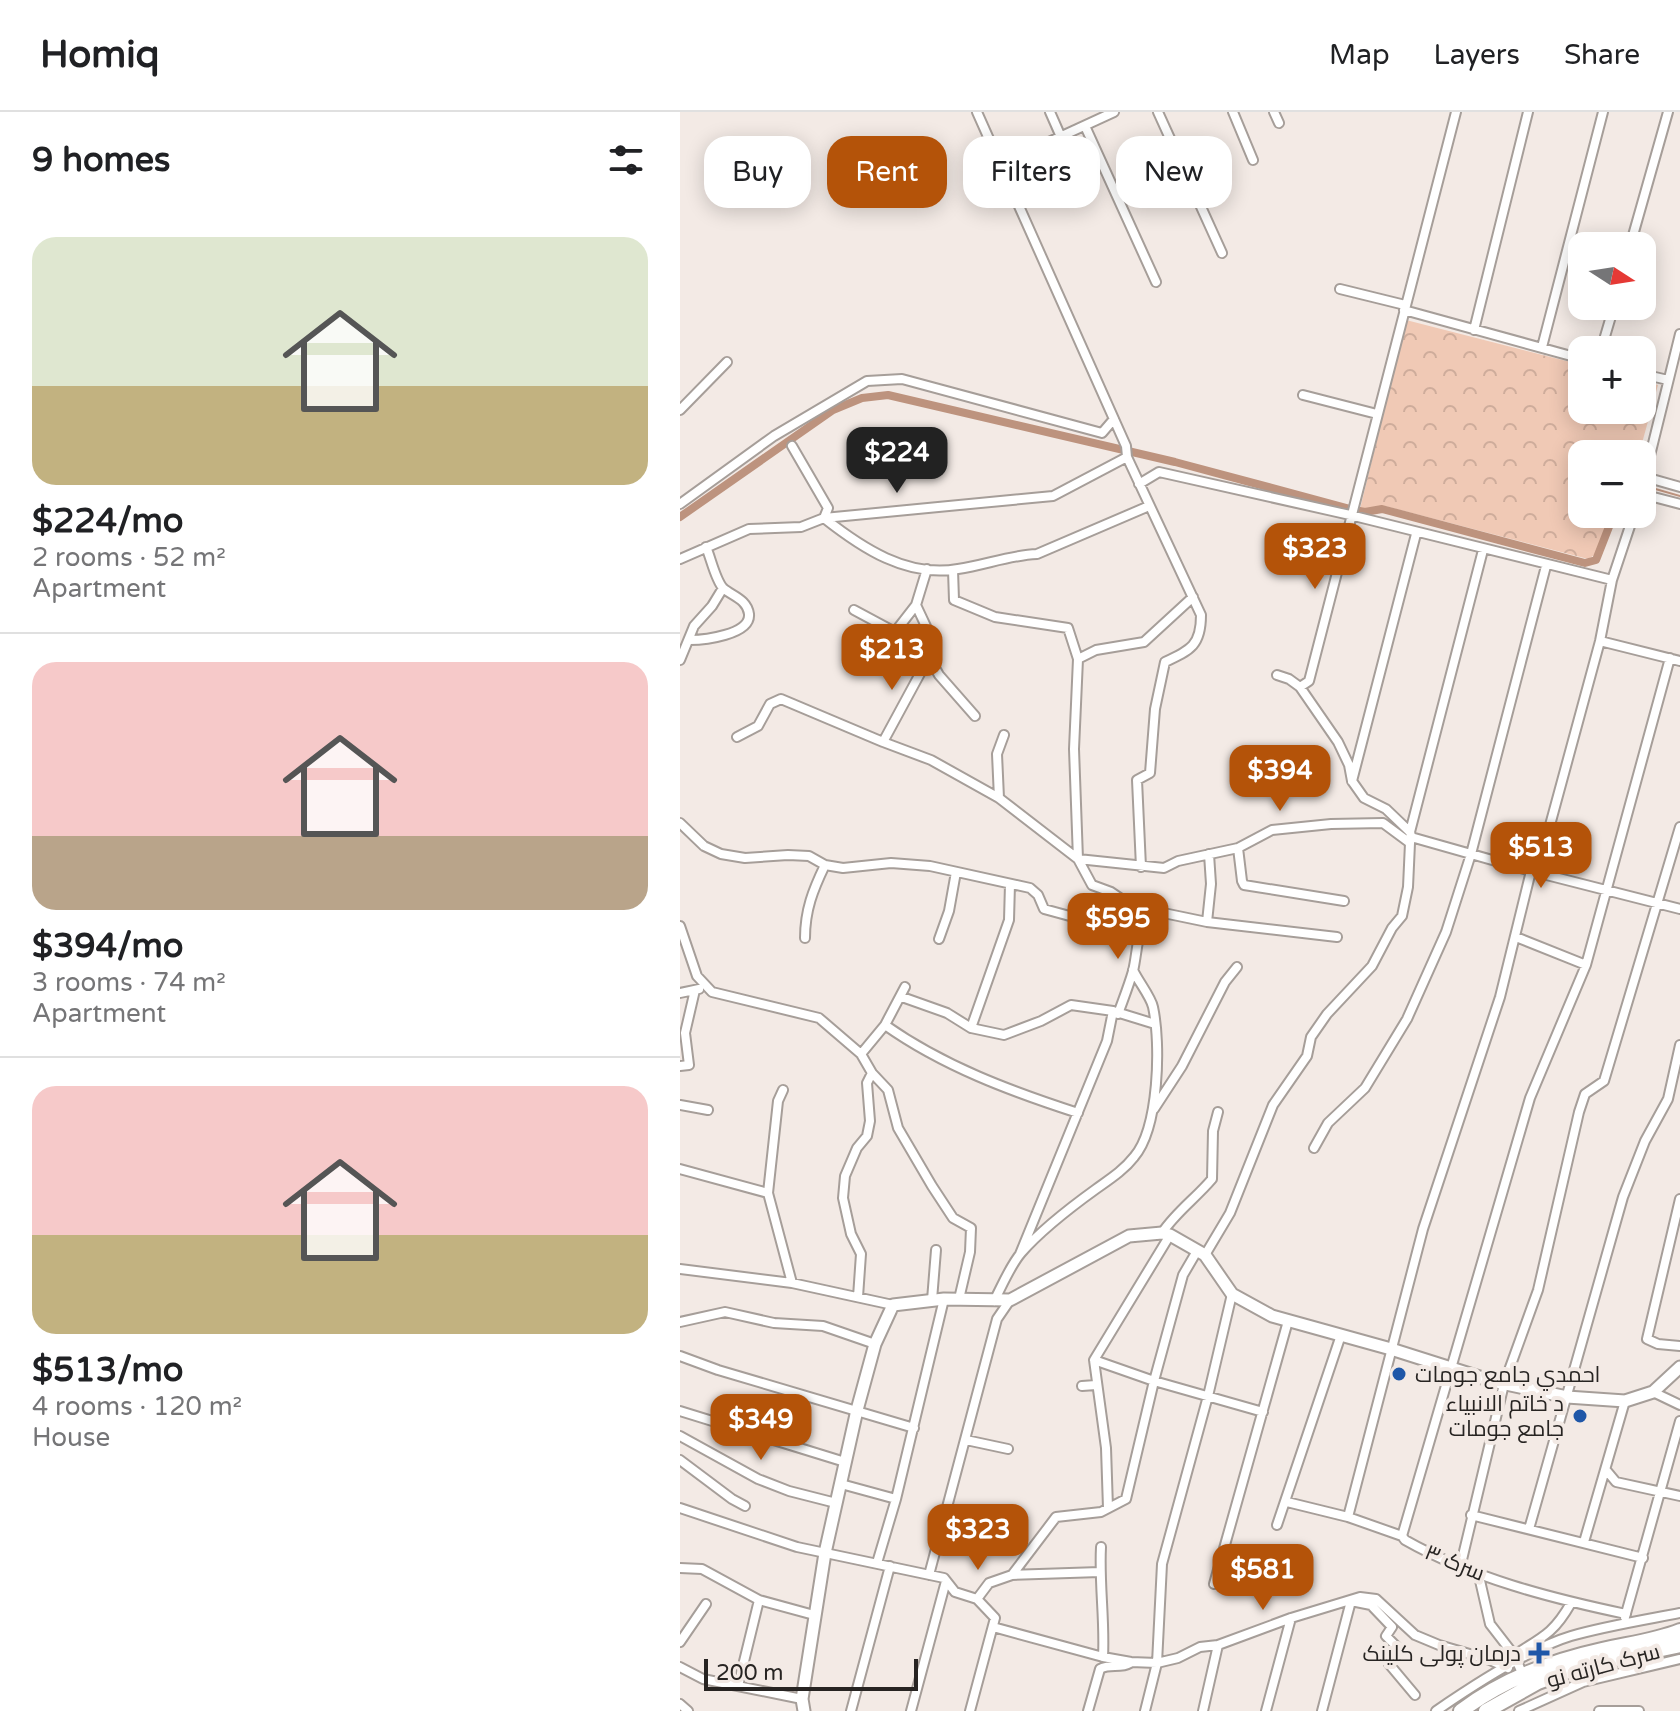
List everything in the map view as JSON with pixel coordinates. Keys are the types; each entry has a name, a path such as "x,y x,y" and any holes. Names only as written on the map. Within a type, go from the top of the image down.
{"highway":[{"name":"سرک کارته نو","path":"1466,1710 1518,1664 1662,1638 1680,1631"},
{"name":"سرک کارته نو","path":"1486,1711 1538,1682 1581,1666 1680,1645"}],"street":[{"path":"977,112 988,136"},
{"path":"1050,112 1061,136"},
{"path":"1063,136 1114,112"},
{"path":"1158,112 1222,253"},
{"path":"1233,112 1253,160"},
{"path":"1274,112 1279,123"},
{"path":"1300,687 1309,681 1456,112"},
{"path":"1474,330 1528,112"},
{"path":"1542,347 1603,112"},
{"path":"1634,232 1668,112"},
{"path":"1085,126 1156,282"},
{"path":"1020,208 1126,446 1127,457 1201,615 1198,638 1191,649 1165,662 1155,709 1150,773 1137,780 1141,867"},
{"path":"1340,289 1568,355"},
{"path":"1654,440 1680,334"},
{"path":"680,410 727,362"},
{"path":"1656,377 1668,380"},
{"path":"680,504 774,436 867,381 902,379 1102,433 1114,419"},
{"path":"1303,395 1377,414"},
{"path":"792,446 828,508 824,518"},
{"path":"680,559 749,529 801,527 824,518 1053,496 1127,457"},
{"path":"1139,484 1159,472 1352,511 1416,534 1612,580"},
{"path":"1656,480 1680,487"},
{"path":"1656,498 1680,504"},
{"path":"824,518 860,547 898,564 953,570 1037,554 1149,506"},
{"path":"1348,1517 1423,1229 1500,997 1600,641 1612,580 1629,528"},
{"path":"1352,781 1416,534"},
{"path":"690,640 712,639 727,634 745,624 749,618 749,612 737,595 723,588 706,547"},
{"path":"1012,1575 1056,1517 1101,1512 1126,1499 1183,1275 1230,1213 1273,1105 1307,1056 1311,1037 1327,1014 1372,966 1392,928 1402,916 1408,887 1410,837 1483,550"},
{"path":"1314,1148 1328,1123 1365,1088 1407,1019 1446,932 1471,854 1546,566"},
{"path":"854,610 895,632 916,605 927,569"},
{"path":"953,570 954,600 995,617 1068,628 1078,659 1074,749 1078,859"},
{"path":"680,660 694,626 723,588"},
{"path":"1078,659 1096,650 1144,642 1193,597"},
{"path":"883,742 929,657 931,637 916,605"},
{"path":"1600,641 1680,661"},
{"path":"929,657 939,675 975,716"},
{"path":"1402,1536 1530,1098 1586,965 1670,658"},
{"path":"1277,675 1300,687 1338,742 1349,765 1352,781 1364,798 1386,809 1410,837"},
{"path":"737,737 758,726 770,704 781,699 931,760 999,798 1078,859 1092,885 1111,892 1146,916"},
{"path":"999,798 997,754 1004,735"},
{"path":"680,823 704,846 721,854 745,858 809,856 825,865 843,868 899,863 930,866 1030,888 1038,895 1044,909 1110,927 1118,914 1120,899"},
{"path":"1078,859 1164,868 1178,861 1238,848 1272,830 1383,823 1410,837 1680,909"},
{"path":"1460,1568 1504,1384 1538,1290 1579,1112 1585,1094 1604,1081 1680,827"},
{"path":"1238,848 1244,885 1344,901"},
{"path":"1207,922 1211,884 1209,854"},
{"path":"805,938 805,918 811,893 825,865"},
{"path":"939,939 949,911 956,872"},
{"path":"971,1028 1009,920 1010,884"},
{"path":"994,1301 1019,1254 1107,1041 1133,970 1146,916 1160,911 1207,922 1337,937"},
{"path":"680,926 697,976 712,992 819,1018 861,1054 872,1073 888,1090 898,1128 932,1186 953,1218 971,1228 970,1252 959,1299"},
{"path":"1516,937 1586,965"},
{"path":"1154,1109 1182,1066 1225,982 1237,967"},
{"path":"1019,1254 1136,1156 1153,1118 1153,1004 1133,970"},
{"path":"680,993 707,986"},
{"path":"861,1054 885,1025 905,987"},
{"path":"680,1066 689,1065 685,1033 695,990"},
{"path":"902,997 947,1013 971,1028 1004,1035 1071,1005 1155,1024"},
{"path":"885,1025 957,1068 1019,1094 1078,1113"},
{"path":"1529,1529 1623,1197 1645,1141 1668,1099 1680,1045"},
{"path":"858,1297 861,1254 851,1234 843,1198 845,1176 857,1148 867,1136 870,1121 867,1083 872,1073"},
{"path":"783,1090 778,1101 768,1193 792,1283"},
{"path":"680,1105 708,1110"},
{"path":"1108,1508 1106,1448 1094,1360 1173,1217 1212,1179 1213,1131 1218,1112"},
{"path":"680,1169 768,1193"},
{"path":"1680,1199 1647,1339 1658,1344 1680,1346"},
{"path":"680,1269 792,1283 893,1305 938,1299 1010,1300 1129,1236 1166,1234 1201,1253 1232,1294 1253,1307 1288,1321 1504,1384 1567,1397 1625,1401 1653,1392 1680,1367"},
{"path":"877,1563 914,1428 938,1299 936,1250"},
{"path":"1145,1711 1157,1663 1162,1564 1232,1294"},
{"path":"929,1575 997,1319 1010,1300"},
{"path":"680,1667 703,1679 803,1705 814,1615 845,1462 875,1344 893,1305"},
{"path":"680,1322 725,1312 774,1323 823,1326 875,1344"},
{"path":"1214,1584 1288,1321"},
{"path":"1277,1525 1287,1502 1300,1449 1341,1335"},
{"path":"680,1356 914,1428"},
{"path":"1094,1360 1154,1381 1263,1412"},
{"path":"1082,1386 1096,1385"},
{"path":"1653,1392 1680,1405"},
{"path":"1584,1542 1625,1401"},
{"path":"680,1411 845,1462"},
{"path":"1624,1624 1679,1428"},
{"path":"680,1436 758,1479 836,1503"},
{"path":"966,1440 1008,1449"},
{"path":"680,1460 745,1506"},
{"path":"1606,1470 1616,1482 1680,1496"},
{"path":"841,1484 896,1499"},
{"name":"سرک ۳","path":"1287,1502 1348,1517 1402,1536 1460,1568 1571,1603 1626,1614"},
{"path":"680,1508 797,1547 946,1580 955,1592 977,1599 995,1616 970,1711"},
{"path":"1471,1515 1643,1558"},
{"path":"1101,1547 1105,1625 1103,1657"},
{"path":"851,1711 890,1566"},
{"path":"680,1568 702,1569 759,1600 814,1615"},
{"path":"977,1599 989,1583 1012,1575 1100,1572"},
{"path":"1478,1572 1490,1624 1518,1664"},
{"path":"911,1711 946,1580"},
{"path":"993,1627 1103,1657 1157,1663 1360,1597 1376,1599 1415,1635 1508,1668"},
{"path":"738,1686 759,1600"},
{"path":"1351,1601 1379,1610 1392,1627 1386,1636 1399,1649 1389,1664 1415,1695"},
{"path":"1322,1711 1351,1601"},
{"path":"1518,1664 1559,1625 1571,1603"},
{"path":"680,1642 706,1604"},
{"path":"1436,1711 1568,1637 1680,1613"},
{"path":"1266,1711 1291,1618"},
{"path":"1203,1711 1218,1645"},
{"path":"1519,1711 1583,1682 1680,1659"},
{"path":"1088,1711 1100,1669 1105,1666 1123,1667 1131,1662"},
{"path":"680,1704 688,1711"},
{"path":"1599,1711 1639,1711"}],"green space":[{"path":"1406,320 1568,361 1568,424 1647,424 1643,440 1568,440 1568,528 1606,528 1598,553 1588,559 1385,506 1360,509"}],"waterway":[{"path":"680,517 833,410 862,398 888,395 1175,462 1354,510 1382,509 1585,563 1596,560 1609,528"},
{"path":"1656,489 1680,496"}],"place":[{"name":"احمدي جامع جومات","path":"1399,1374"},
{"name":"د خاتم الانبیاء جامع جومات","path":"1580,1416"},
{"name":"درمان پولی کلینک","path":"1539,1653"}]}
